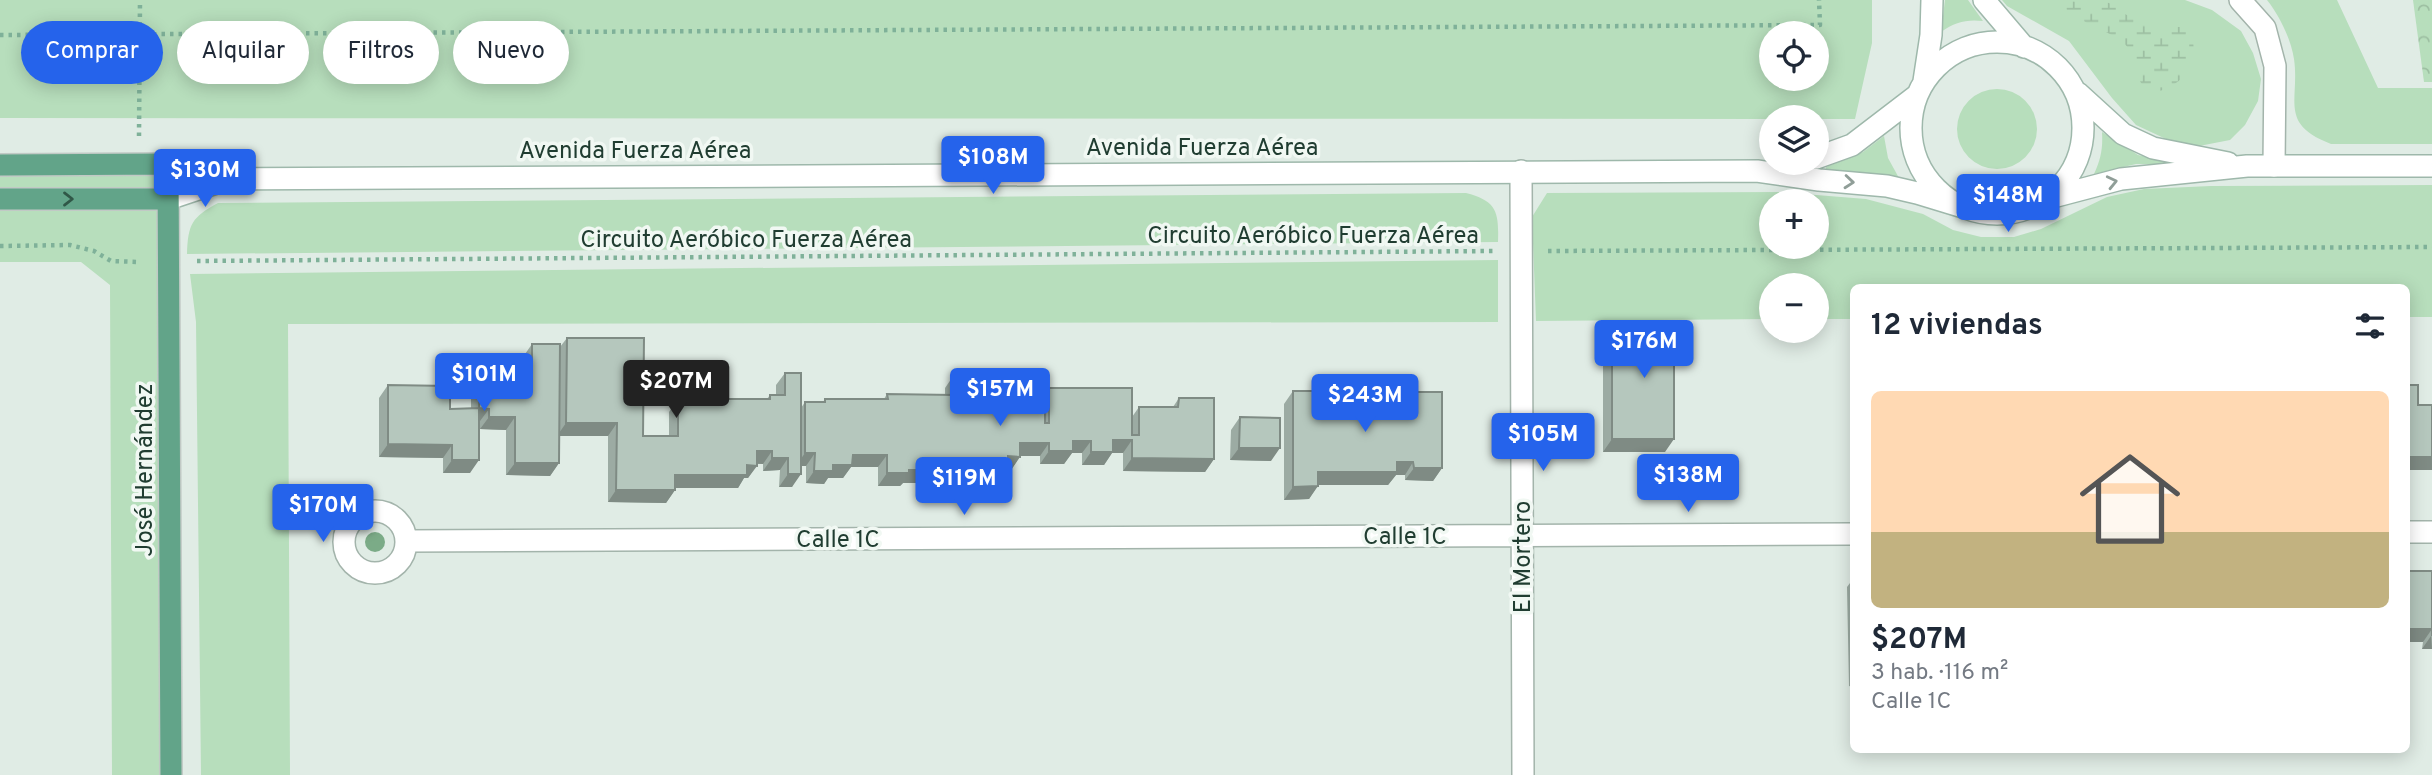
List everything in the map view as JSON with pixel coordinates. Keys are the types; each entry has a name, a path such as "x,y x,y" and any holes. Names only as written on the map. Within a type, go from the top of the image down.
{"main road":[{"path":"1932,0 1931,35 1910,122 1913,149 1923,173 1940,193 1963,207 1984,213 2006,214 2027,209 2046,199 2121,179 2248,166 2432,166"},
{"path":"1984,0 2024,47"},
{"path":"2239,0 2264,28 2275,66 2274,166"},
{"path":"1829,153 1852,145 1920,89 1945,60 1976,44 2001,42 2024,47 2045,56 2062,71 2075,90 2123,134 2153,148 2248,166"},
{"path":"2046,199 2064,182 2076,161 2083,138 2082,114 2075,90"},
{"name":"Avenida Fuerza Aérea","path":"0,165 168,164 228,179 1758,171 1887,186 1963,207"},
{"name":"José Hernández","path":"168,164 171,775"},
{"name":"El Mortero","path":"1521,171 1523,775"},
{"name":"Avenida Fuerza Aérea","path":"0,199 169,200 228,179"},
{"path":"2410,532 2432,532"},
{"name":"Calle 1C","path":"406,541 1850,534"}],"path":[{"path":"140,0 140,21"},
{"path":"163,34 1820,25 1819,0"},
{"path":"0,35 21,35"},
{"path":"139,165 140,84"},
{"path":"0,246 70,246 94,251 111,261 137,262"},
{"name":"Circuito Aeróbico Fuerza Aérea","path":"194,261 2432,247"}],"green space":[{"path":"0,0 1872,0 1872,43 1855,119 1829,119 1829,105 1759,105 1759,119 0,118"},
{"path":"1945,0 1968,0 1983,21 1961,22 1941,32"},
{"path":"2002,0 2185,0 2212,10 2241,31 2253,53 2261,79 2258,101 2245,125 2230,140 2199,146 2166,139 2136,125 2069,41 2007,6"},
{"path":"2050,0 2109,3 2141,22 2190,29 2194,47 2191,64 2175,84 2159,91 2151,91 2141,83 2125,44"},
{"path":"2267,0 2337,0 2378,88 2432,88 2432,144 2331,144 2304,128 2295,109 2294,59 2290,43"},
{"path":"2413,0 2432,0 2432,82 2424,82"},
{"path":"1997,89 2012,92 2025,101 2034,114 2037,129 2034,144 2025,157 2012,166 1997,169 1982,166 1969,157 1960,144 1957,129 1960,114 1969,101 1982,92"},
{"path":"2102,132 2138,155 2179,164 2136,164 2094,174 2101,153"},
{"path":"1884,136 1888,158 1899,178 1869,173 1829,172 1829,166 1863,152"},
{"path":"168,164 171,775 112,775 110,285 81,262 0,262 0,165"},
{"path":"2432,185 2432,317 2410,317 2410,284 1850,284 1850,319 1829,319 1829,273 1759,273 1759,319 1536,321 1532,217 1547,193 1759,192 1759,259 1829,259 1829,196 1866,199 1923,214 1953,230 1981,237 2014,237 2041,229 2107,197 2144,189 2211,186"},
{"path":"1466,193 1484,200 1494,209 1498,223 1498,242 187,254 193,222 218,203"},
{"path":"1498,260 1498,322 288,324 290,775 201,775 196,322 190,274"}],"building":[{"path":"1612,324 1683,324 1683,348 1674,348 1674,439 1612,439"},
{"path":"567,338 644,338 643,436 678,436 678,399 770,399 770,395 785,395 785,373 801,373 801,474 788,474 788,458 772,458 772,451 757,451 757,466 747,465 747,475 675,475 675,490 616,490 617,423 566,423"},
{"path":"532,344 560,344 559,463 515,463 515,417 489,417 489,409 479,408 480,376 503,376 504,388 532,388"},
{"path":"954,375 969,376 969,401 1001,401 1001,397 1045,394 1045,423 1049,423 1049,388 1132,388 1132,435 1139,435 1139,407 1178,407 1179,398 1214,398 1214,459 1132,458 1132,440 1113,440 1113,452 1091,452 1091,441 1073,441 1073,451 1049,451 1049,443 1020,443 1020,457 1008,456 1008,470 969,469 969,458 955,458 955,470 887,473 887,455 853,455 852,465 833,465 833,471 814,471 815,453 805,453 805,402 825,402 825,399 888,399 887,394 954,395"},
{"path":"388,385 450,386 450,409 479,408 479,460 452,460 452,445 388,444"},
{"path":"2410,385 2418,385 2418,405 2432,405 2432,457 2410,457"},
{"path":"1293,391 1340,391 1340,407 1381,407 1381,392 1442,392 1442,468 1414,468 1413,462 1397,462 1397,472 1318,472 1318,486 1293,487"},
{"path":"1240,417 1280,418 1280,448 1239,448"},
{"path":"2410,571 2432,571 2432,629 2410,629"}]}
